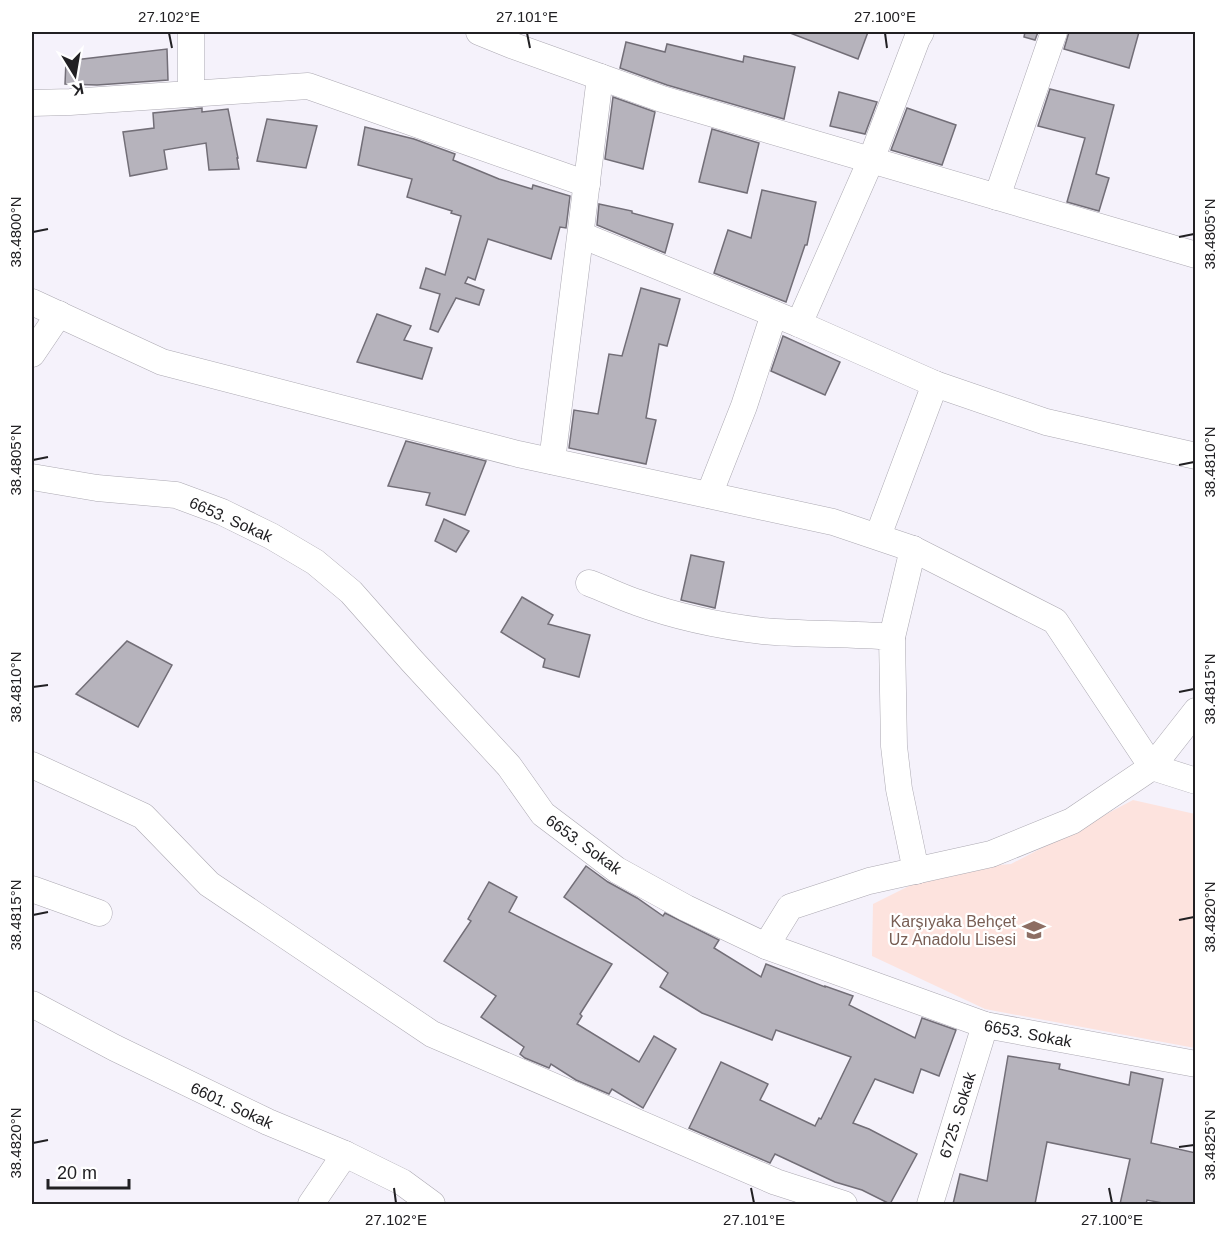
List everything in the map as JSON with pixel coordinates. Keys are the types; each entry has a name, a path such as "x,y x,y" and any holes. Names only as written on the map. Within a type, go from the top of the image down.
{"street":[{"path":"191,32 191,94"},
{"path":"481,32 662,99 1196,255"},
{"path":"800,324 871,160 916,39 921,32"},
{"path":"997,197 1054,32"},
{"path":"552,461 600,77"},
{"path":"32,103 308,86 587,184"},
{"path":"581,235 800,324 934,384 1046,422 1196,456"},
{"path":"32,302 162,362 518,454 832,522 913,549 1055,621 1152,767 1196,782"},
{"path":"32,354 59,314"},
{"path":"709,495 744,406 774,314"},
{"path":"878,536 934,384"},
{"name":"6653. Sokak","path":"32,477 97,488 176,495 222,512 271,536 315,562 351,592 509,766 543,814 617,870 686,908 766,946 985,1025 1196,1064"},
{"path":"913,549 892,637 894,746 916,871"},
{"path":"589,583 637,602 692,619 761,631 892,637"},
{"path":"766,946 790,907 869,881 990,854 1072,820 1152,767 1196,711"},
{"path":"32,765 143,816 209,884 432,1034 776,1182 844,1204"},
{"path":"32,889 99,913"},
{"name":"6601. Sokak","path":"32,1004 115,1048 268,1122 345,1154 402,1182 432,1204"},
{"name":"6725. Sokak","path":"930,1204 985,1025"},
{"path":"311,1204 345,1154"}],"shaded area":[{"name":"Karşıyaka Behçet Uz Anadolu Lisesi","path":"1133,800 1195,814 1195,1048 985,1009 872,956 873,904 941,870 1011,864"}],"building":[{"path":"790,32 868,32 858,59"},
{"path":"1025,32 1038,32 1035,40 1024,37"},
{"path":"1069,32 1139,32 1129,68 1064,49"},
{"path":"626,42 665,52 667,44 743,62 744,56 795,67 784,119 667,85 620,68"},
{"path":"167,49 168,80 97,85 65,84 66,61"},
{"path":"1050,89 1114,105 1096,174 1109,178 1099,211 1067,202 1085,138 1038,126"},
{"path":"839,92 877,102 865,134 830,126"},
{"path":"613,97 655,112 643,169 605,159"},
{"path":"202,108 202,112 228,109 239,169 209,170 206,143 164,150 167,169 130,176 123,132 154,128 153,113"},
{"path":"907,108 956,125 942,165 891,150"},
{"path":"267,119 317,126 306,168 257,161"},
{"path":"365,127 414,139 455,154 453,160 499,179 532,189 533,185 570,196 566,228 560,227 551,259 488,239 475,280 468,277 465,283 484,290 479,305 456,298 438,332 430,329 440,294 420,288 426,268 445,275 461,216 407,197 412,179 358,165"},
{"path":"712,129 759,143 747,193 699,182"},
{"path":"762,190 816,202 807,245 805,245 786,302 714,273 728,230 751,238"},
{"path":"599,204 632,211 632,213 673,224 665,253 597,225"},
{"path":"641,288 680,299 667,346 659,344 646,418 656,420 646,464 569,448 574,410 598,414 609,354 622,356"},
{"path":"377,314 411,326 404,340 432,348 422,379 357,362"},
{"path":"783,336 840,362 825,395 771,371"},
{"path":"406,441 486,461 465,515 426,505 430,493 388,486"},
{"path":"444,519 469,531 456,552 435,541"},
{"path":"691,555 724,562 715,608 681,600"},
{"path":"522,597 553,615 548,624 590,635 579,677 543,667 545,659 501,632"},
{"path":"127,641 172,665 138,727 76,694"},
{"path":"586,866 663,916 665,913 719,940 714,948 761,977 766,964 853,996 849,1005 915,1038 922,1018 956,1030 939,1076 921,1069 913,1093 875,1079 853,1123 917,1154 890,1204 775,1154 770,1163 689,1128 721,1062 768,1084 760,1100 815,1126 819,1118 821,1119 851,1057 776,1030 772,1040 702,1013 660,987 668,973 564,897"},
{"path":"489,882 517,897 509,912 612,964 580,1014 582,1016 577,1024 639,1062 654,1036 676,1049 643,1108 612,1089 609,1094 576,1080 551,1064 549,1068 525,1058 520,1054 524,1047 481,1017 496,996 444,961 471,921 468,919"},
{"path":"1008,1056 1060,1064 1059,1069 1129,1085 1131,1072 1163,1079 1151,1143 1196,1153 1196,1204 1168,1204 1147,1200 1146,1204 1120,1204 1130,1159 1047,1142 1035,1204 953,1204 960,1174 987,1181"}],"place":[{"name":"Karşıyaka Behçet Uz Anadolu Lisesi","path":"1034,930"}]}
